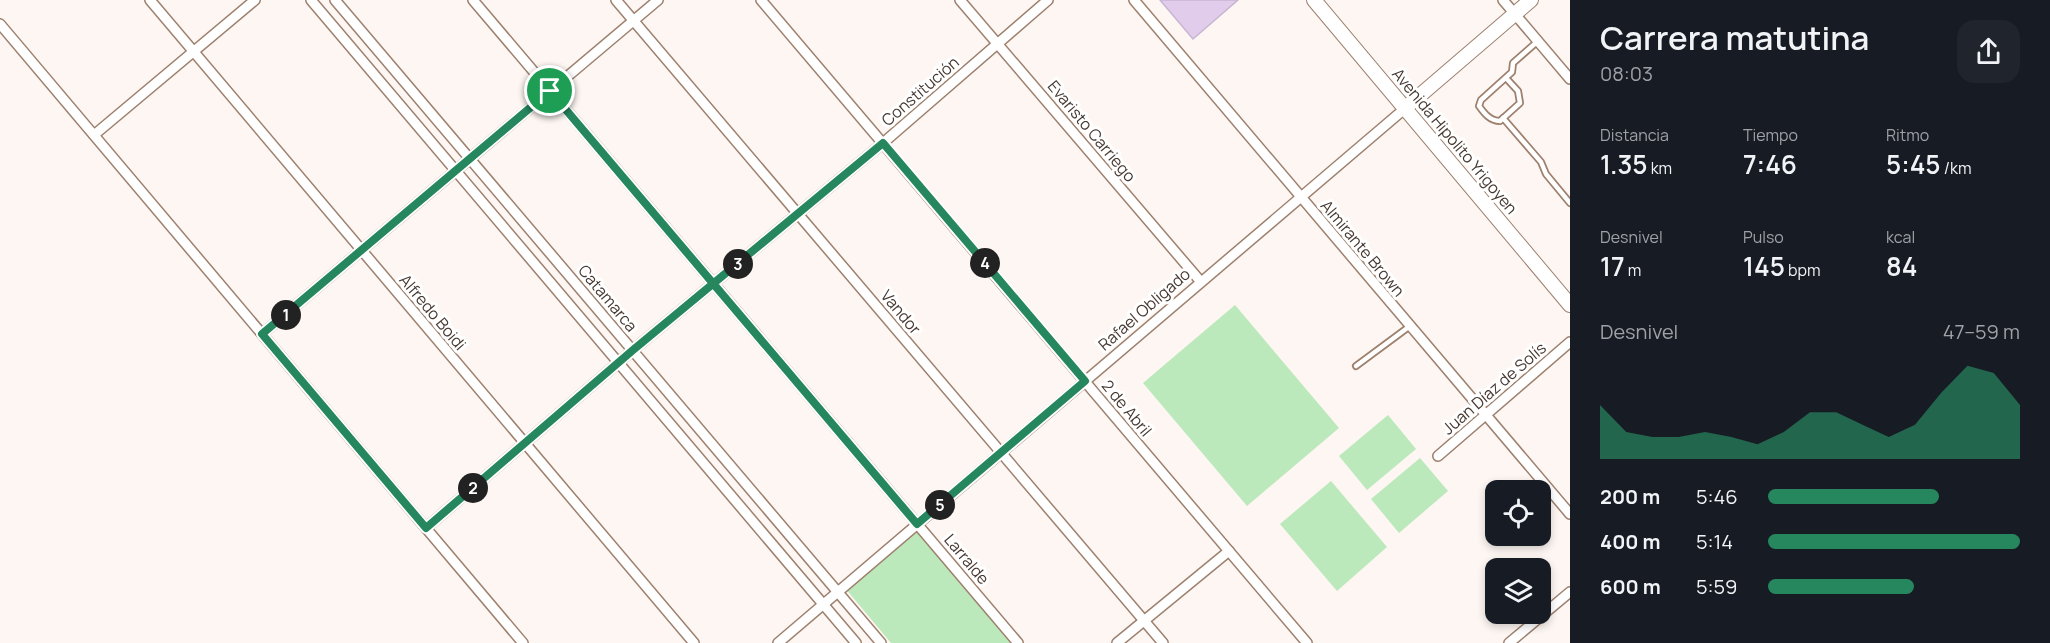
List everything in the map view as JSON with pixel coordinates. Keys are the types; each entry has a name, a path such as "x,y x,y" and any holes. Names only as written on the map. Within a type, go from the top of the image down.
{"main road":[{"name":"Avenida Hipolito Yrigoyen","path":"1314,0 1570,290"},
{"name":"Avenida Hipolito Yrigoyen","path":"1324,0 1570,305"},
{"name":"Rafael Obligado","path":"1408,106 1531,0"}],"street":[{"name":"Alfredo Boidi","path":"150,0 694,643"},
{"path":"94,135 255,0"},
{"name":"Catamarca","path":"311,0 856,643"},
{"name":"Catamarca","path":"335,0 881,643"},
{"name":"Larralde","path":"473,0 1018,643"},
{"name":"Vandor","path":"616,0 1162,643"},
{"path":"262,334 658,0"},
{"name":"2 de Abril","path":"761,0 1307,643"},
{"name":"Evaristo Carriego","path":"960,0 1201,282"},
{"name":"Constitución","path":"426,528 633,350 883,143 1048,0"},
{"name":"Almirante Brown","path":"1134,0 1570,514"},
{"path":"1503,0 1570,79"},
{"path":"0,24 523,643"},
{"name":"Rafael Obligado","path":"778,643 1408,106"},
{"name":"Juan Díaz de Solís","path":"1438,456 1570,342"},
{"path":"1117,643 1229,551"},
{"path":"1509,643 1570,592"}],"lane":[{"path":"1506,78 1518,91 1520,103 1503,118 1495,121 1479,106 1481,100 1512,72 1514,63 1538,41"},
{"path":"1503,118 1541,162 1546,174 1570,203"},
{"path":"1356,366 1410,326"}],"green space":[{"path":"1235,305 1339,428 1247,506 1143,383"},
{"path":"1388,415 1416,449 1367,490 1339,456"},
{"path":"1420,458 1448,491 1399,533 1371,499"},
{"path":"1331,481 1387,547 1337,591 1280,524"},
{"path":"915,529 1011,643 891,643 845,588"}],"building":[{"path":"1160,0 1238,0 1193,39"}],"route":[{"path":"550,91 262,334 426,528 633,350 714,284 883,143 1085,381 917,524 816,404 714,284 604,155 550,91"}]}
